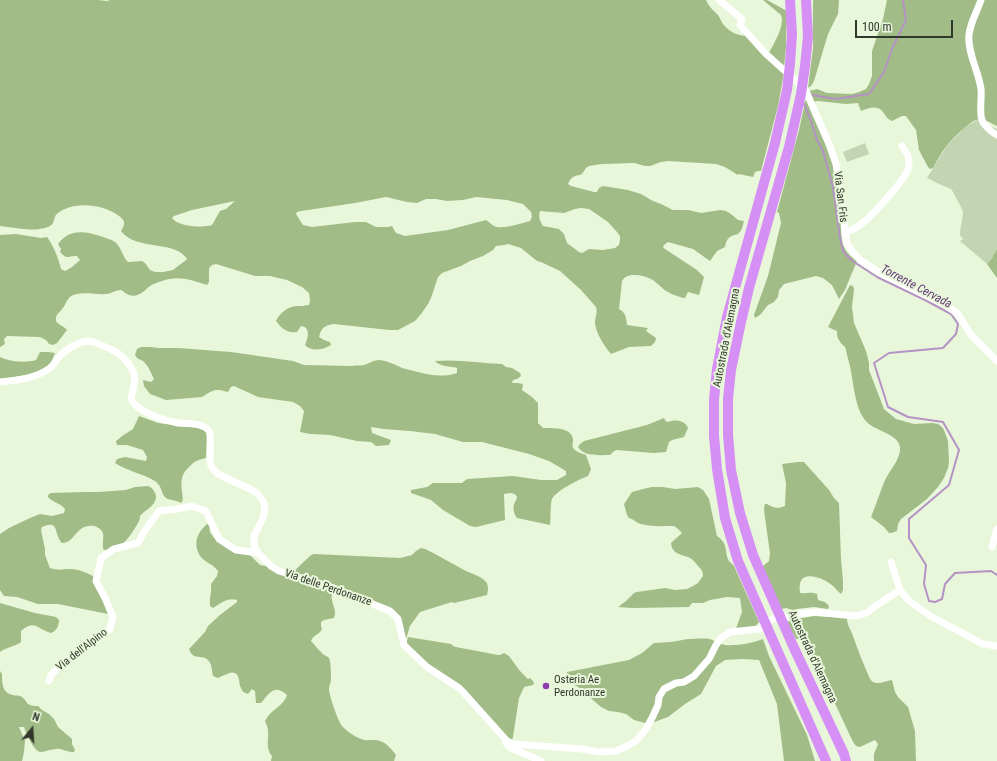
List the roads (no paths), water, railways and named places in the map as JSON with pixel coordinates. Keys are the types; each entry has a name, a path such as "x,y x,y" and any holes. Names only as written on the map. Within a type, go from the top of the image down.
{"highway":[{"name":"Autostrada d'Alemagna","path":"790,0 792,34 787,90 775,142 727,317 717,369 714,400 714,436 717,469 725,518 738,561 826,761"},
{"name":"Autostrada d'Alemagna","path":"806,0 808,36 801,94 789,147 749,288 732,370 728,399 728,435 730,470 742,520 753,555 846,761"}],"street":[{"name":"Via San Fris","path":"719,0 742,19 740,25 766,54 805,89 836,164 847,244 853,252 859,259 882,274 944,304 949,310 960,317 971,335 997,361"},
{"path":"981,0 972,22 969,36 970,47 981,88 982,121 997,135"},
{"path":"845,233 863,223 902,180 908,169 909,161 907,153 902,146"},
{"path":"0,382 30,378 39,374 50,368 65,350 71,346 84,342 93,342 118,353 130,365 134,373 135,378 131,398 135,405 150,415 176,422 203,426 206,428 210,432 210,462 214,470 218,474 257,493 263,501 265,513 255,533 254,541 254,545 258,553"},
{"name":"Via dell'Alpino","path":"49,681 51,675 58,668 110,629 113,617 96,581 101,558 114,549 138,543 159,511 192,506 206,511 219,539 236,550 258,553"},
{"path":"992,547 997,529"},
{"name":"Via delle Perdonanze","path":"258,553 271,566 279,571 331,587 385,608 393,613 398,619 404,645 427,667 459,688 507,741"},
{"path":"891,562 900,590 909,601 932,617 983,644 997,646"},
{"path":"507,741 514,744 582,748 600,752 616,751 636,741 652,718 658,705 659,697 664,689 676,683 684,682 694,676 709,659 721,638 730,632 759,629 766,622 778,617 786,618 796,614 816,612 854,616 860,615 868,612 900,590"},
{"path":"507,741 506,744 509,747 541,761"}],"waterway":[{"name":"Torrente Cervada","path":"812,95 835,99 869,94 884,72 892,49 906,20 903,0"},
{"name":"Torrente Cervada","path":"803,102 817,140 823,151 833,187 843,251 851,260 877,277 951,314 958,324 956,334 943,348 889,353 874,363 888,407 908,417 943,422 959,450 949,485 909,519 909,538 926,565 924,584 929,601 935,602 942,599 945,584 955,573 991,571 997,575"}],"place":[{"name":"Osteria Ae Perdonanze","path":"546,686"}]}
